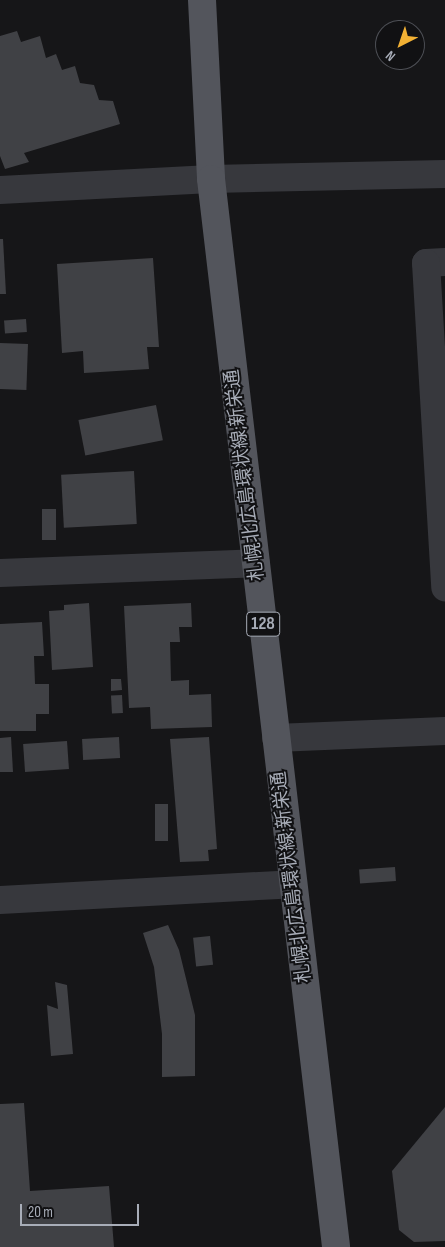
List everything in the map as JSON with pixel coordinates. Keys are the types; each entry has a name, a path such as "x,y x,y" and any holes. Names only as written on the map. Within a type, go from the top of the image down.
{"main road":[{"name":"札幌北広島環状線;新栄通","path":"202,0 211,179 336,1247"}],"street":[{"path":"0,190 211,179 445,174"},
{"path":"445,262 426,263 440,437 445,587"},
{"path":"0,573 256,563"},
{"path":"276,738 445,732"},
{"path":"0,900 293,884"}],"building":[{"path":"17,31 21,42 40,36 46,58 56,54 62,70 75,66 80,83 94,85 99,100 113,101 120,124 24,153 29,162 5,169 0,156 0,36"},
{"path":"0,239 3,239 6,294 0,294"},
{"path":"153,258 159,347 147,347 149,369 84,373 83,351 62,353 57,264"},
{"path":"26,319 27,332 5,334 4,321"},
{"path":"0,343 28,344 26,390 0,389"},
{"path":"156,405 163,440 85,455 78,420"},
{"path":"134,471 137,524 64,528 61,475"},
{"path":"42,509 56,509 56,540 42,540"},
{"path":"89,603 93,667 52,670 49,611 64,610 64,605"},
{"path":"191,603 192,627 179,627 180,642 170,642 171,681 189,680 189,695 211,694 212,727 151,729 150,707 129,708 124,606"},
{"path":"42,622 44,656 34,656 35,684 49,684 49,714 36,714 36,731 0,731 0,624"},
{"path":"111,679 121,679 122,690 111,691"},
{"path":"122,695 123,713 112,714 111,696"},
{"path":"11,737 13,772 0,772 0,738"},
{"path":"119,737 120,758 83,760 82,739"},
{"path":"209,737 217,849 208,850 209,861 180,862 170,739"},
{"path":"67,741 69,769 25,772 23,744"},
{"path":"155,804 168,804 168,841 155,841"},
{"path":"395,867 396,881 360,883 359,870"},
{"path":"168,925 179,950 195,1015 195,1076 162,1077 162,1034 154,967 143,933"},
{"path":"210,936 213,965 196,967 193,938"},
{"path":"55,982 67,985 73,1054 51,1056 47,1005 58,1009"},
{"path":"24,1103 30,1191 109,1186 114,1247 0,1247 0,1104"},
{"path":"445,1107 445,1241 414,1242 399,1230 392,1171"}]}
